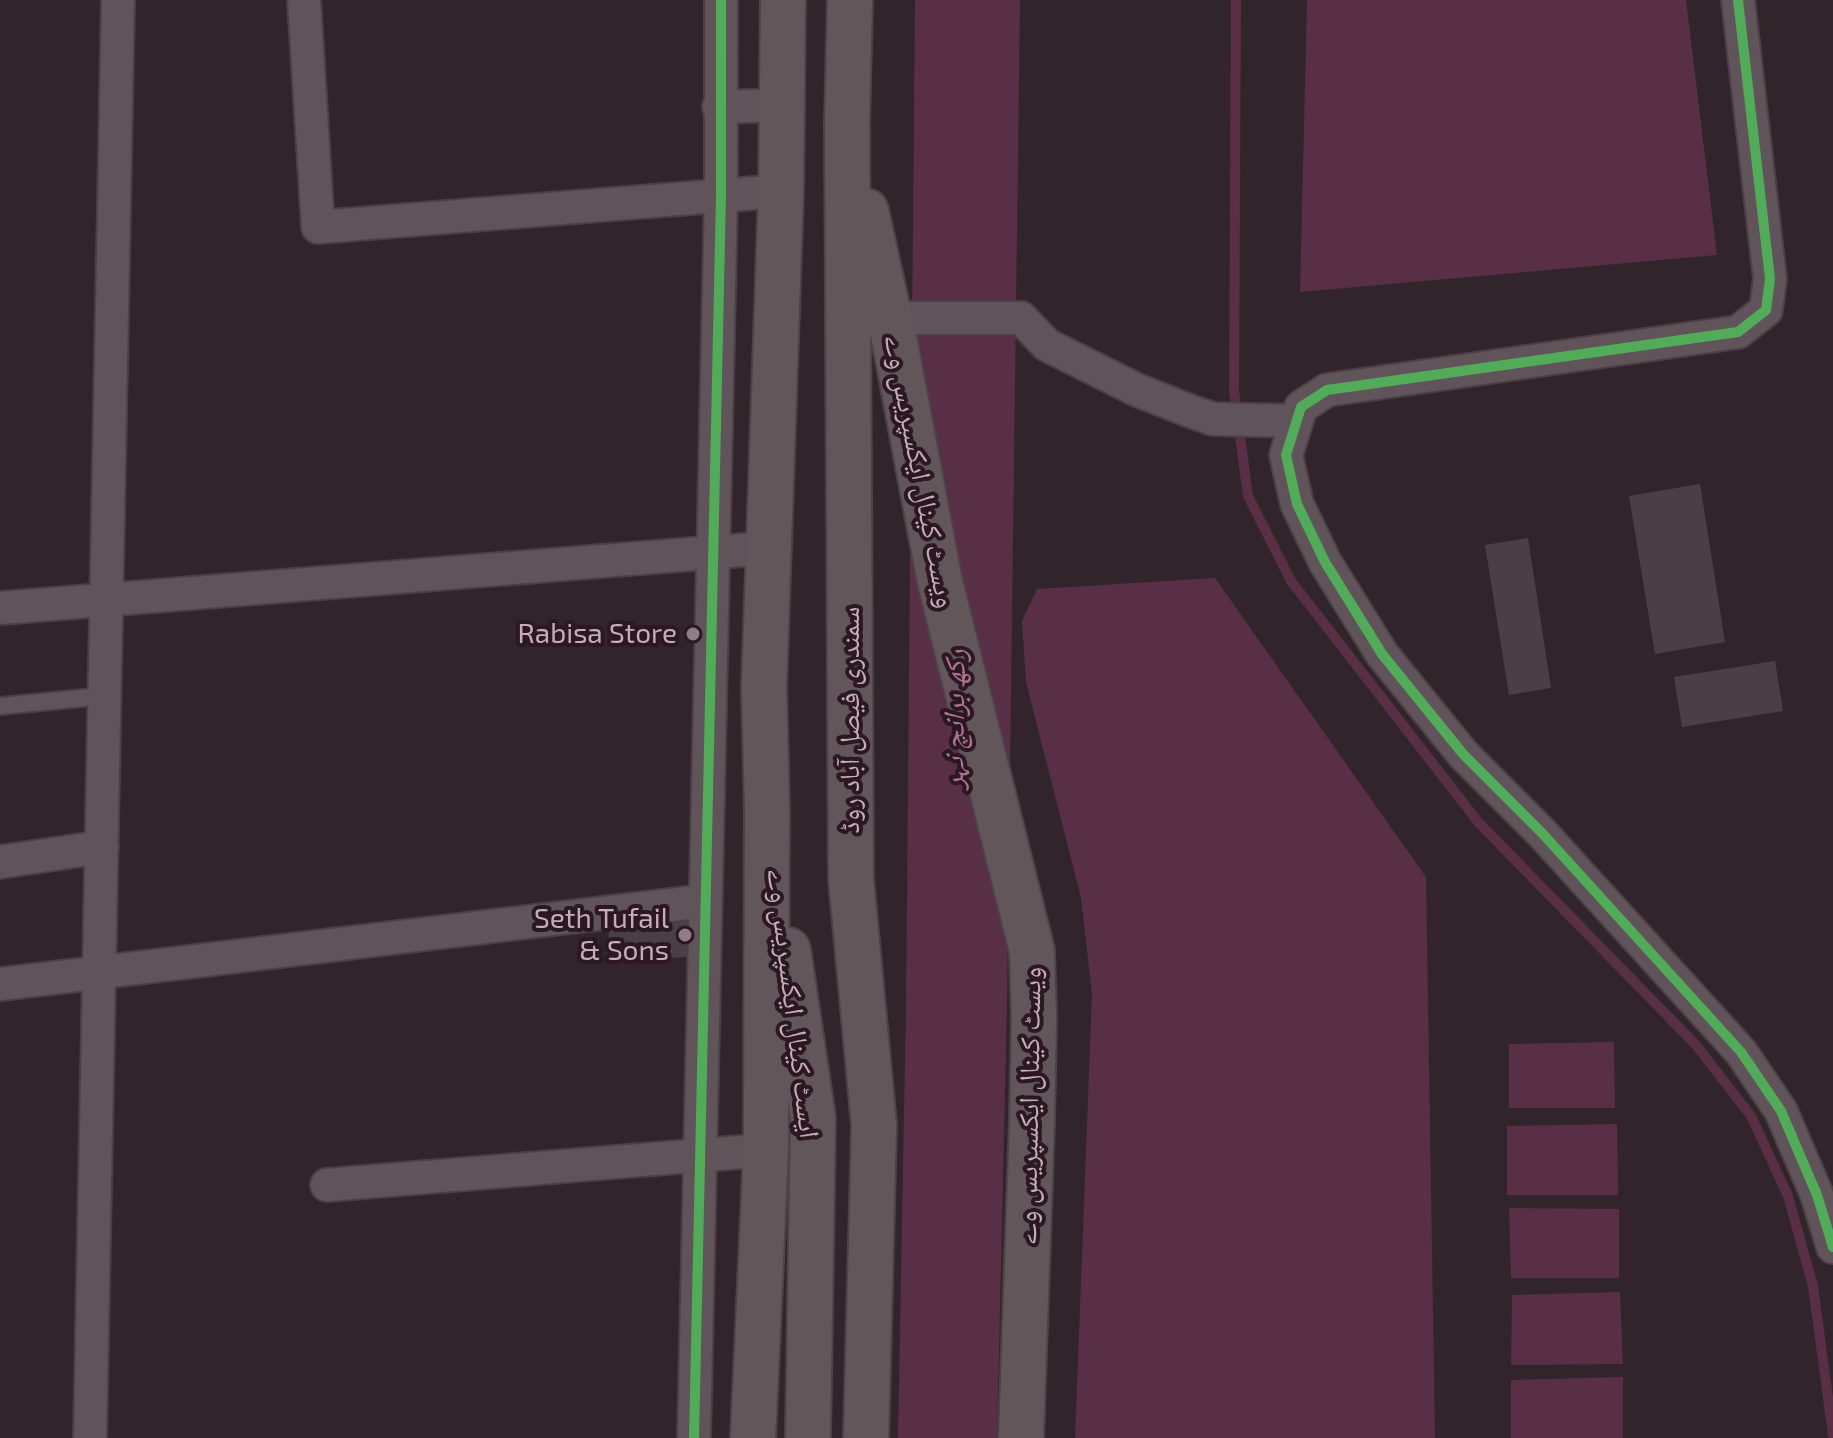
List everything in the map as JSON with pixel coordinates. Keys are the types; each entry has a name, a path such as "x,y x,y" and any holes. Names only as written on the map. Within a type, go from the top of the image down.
{"main road":[{"path":"753,1438 766,1150 767,809 764,687 781,191 783,0"},
{"name":"سمندری فیصل آباد روڈ","path":"850,0 847,123 851,879 874,1125 866,1438"},
{"name":"ویسٹ کینال ایکسپریس وے","path":"847,123 898,328 940,582 1032,951 1032,1122 1021,1438"},
{"name":"ایسٹ کینال ایکسپریس وے","path":"767,809 813,1118 808,1438"}],"street":[{"path":"90,1438 118,0"},
{"path":"304,0 318,227 781,191"},
{"path":"694,1438 721,195 721,0"},
{"path":"898,328 1021,318 1047,345 1137,390 1213,419 1282,420 1327,390 1738,332 1766,310 1770,279 1738,0"},
{"path":"719,107 782,105"},
{"path":"1282,420 1297,504 1325,562 1382,654 1463,754 1542,833 1741,1052 1781,1111 1817,1195 1833,1247"},
{"path":"0,608 769,548"},
{"path":"710,686 764,687"},
{"path":"0,862 102,847"},
{"path":"0,984 705,901"},
{"path":"327,1185 766,1150"}],"lane":[{"path":"0,706 104,696"}],"water":[{"name":"رکھ برانچ نہر","path":"915,0 1020,0 1007,1003 997,1438 898,1438 906,1007"},
{"path":"1307,0 1686,0 1717,255 1300,292"},
{"path":"1215,578 1426,877 1435,1438 1075,1438 1092,994 1081,898 1026,682 1022,621 1037,589"},
{"path":"1614,1042 1615,1108 1509,1108 1509,1044"},
{"path":"1617,1124 1618,1195 1507,1195 1507,1126"},
{"path":"1509,1208 1619,1209 1619,1278 1511,1278"},
{"path":"1620,1292 1623,1364 1511,1365 1512,1295"},
{"path":"1623,1377 1623,1438 1511,1438 1511,1380"}],"building":[{"path":"1700,484 1725,642 1655,654 1629,496"},
{"path":"1528,538 1551,688 1509,695 1485,545"},
{"path":"1775,661 1783,711 1682,727 1674,677"},
{"path":"702,907 701,956 606,962 611,915"}],"waterway":[{"path":"1236,0 1234,391 1248,496 1291,581 1479,823 1696,1045 1751,1116 1788,1196 1813,1286 1833,1435"}],"cycle path":[{"path":"694,1438 721,195 721,0"},
{"path":"1738,0 1770,279 1766,310 1738,332 1327,390 1301,407 1286,455 1297,504 1325,562 1382,654 1463,754 1542,833 1741,1052 1781,1111 1817,1195 1833,1247"}],"place":[{"name":"Rabisa Store","path":"693,634"},
{"name":"Seth Tufail & Sons","path":"685,935"}]}
